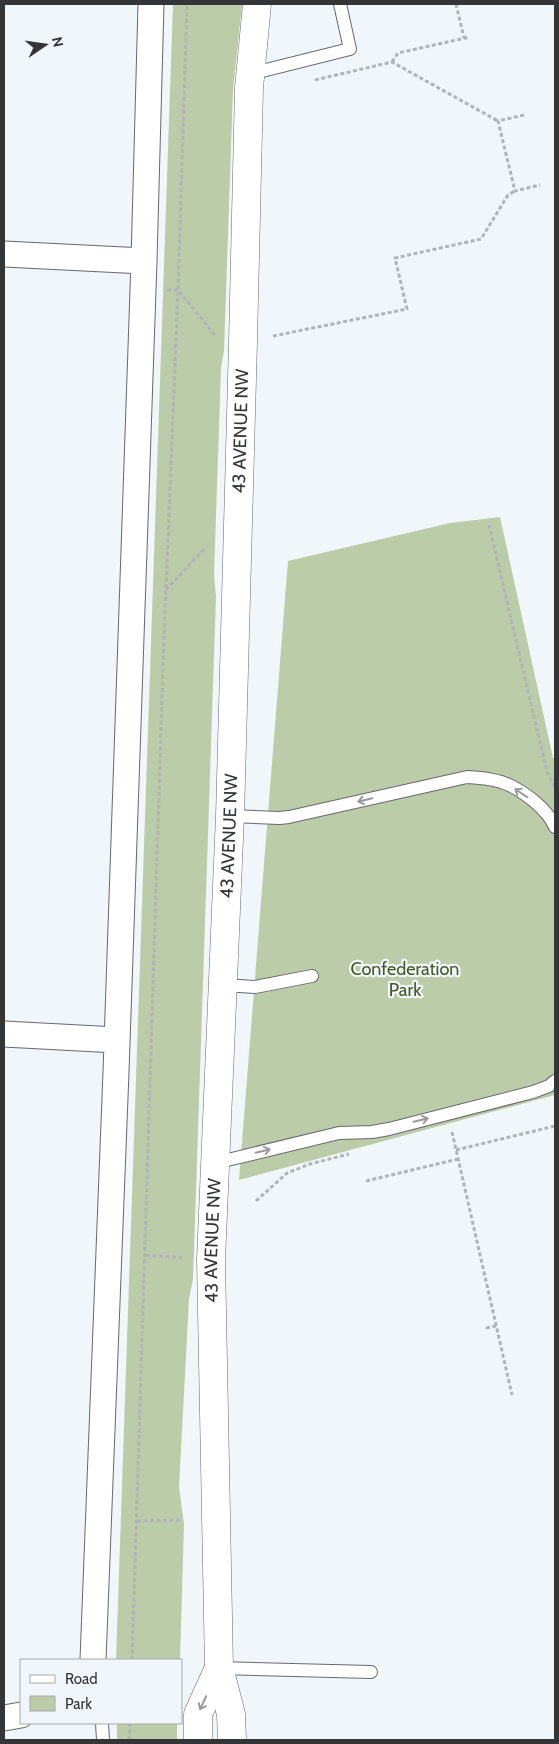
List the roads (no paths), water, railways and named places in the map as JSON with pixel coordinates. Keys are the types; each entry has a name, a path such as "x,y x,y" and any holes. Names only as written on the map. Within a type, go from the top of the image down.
{"street":[{"path":"93,1659 144,260 151,4"},
{"name":"43 AVENUE NW","path":"232,1740 231,1714 219,1668 211,1260 230,816 250,74 257,4"},
{"path":"4,254 144,260"},
{"path":"4,1034 116,1040"},
{"name":"43 AVENUE NW","path":"198,1740 198,1714 219,1668"},
{"path":"4,1718 20,1715"}],"lane":[{"path":"250,74 350,49 340,4"},
{"path":"230,816 278,818 467,777 490,779 509,785 544,811 555,827"},
{"path":"223,985 255,987 312,976"},
{"path":"215,1163 339,1133 372,1132 388,1129 534,1092 549,1086 555,1081"},
{"path":"219,1668 371,1672"},
{"path":"102,1724 103,1740"}],"park label":[{"name":"Confederation Park","path":"405,980"}]}
